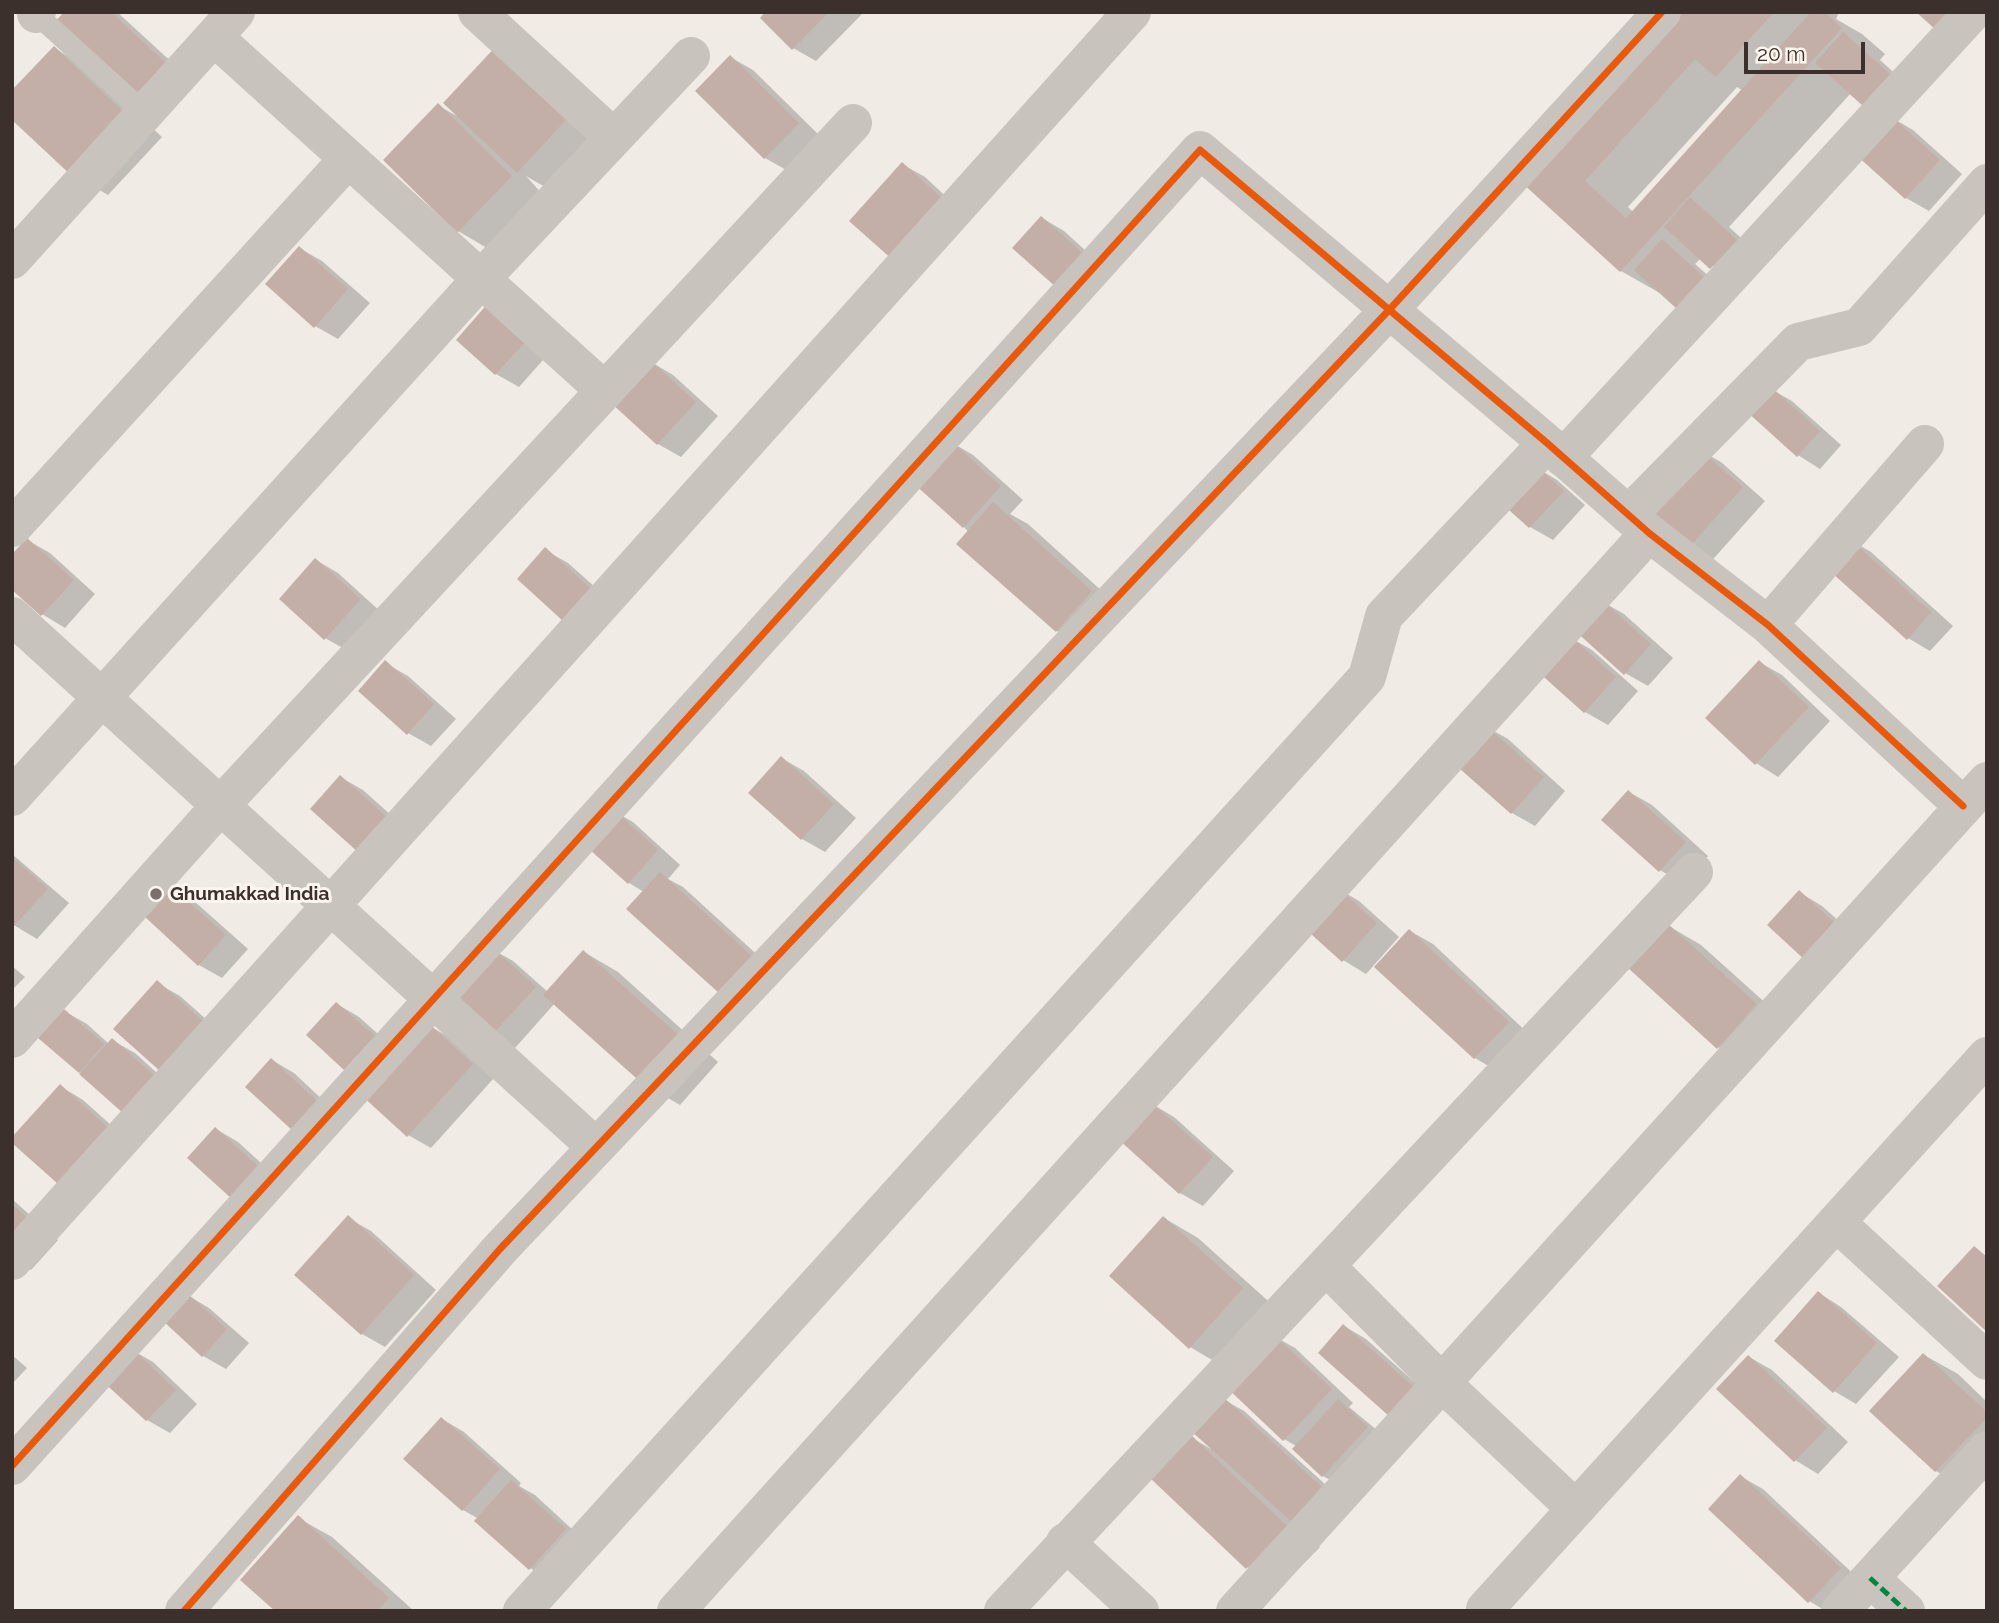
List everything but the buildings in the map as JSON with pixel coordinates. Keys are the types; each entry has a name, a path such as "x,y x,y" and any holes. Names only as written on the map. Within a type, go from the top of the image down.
{"street":[{"path":"477,12 614,138"},
{"path":"12,1261 1132,12"},
{"path":"522,1611 1367,677 1384,616 1555,451 1973,12"},
{"path":"184,1611 500,1248 1390,309 1661,13"},
{"path":"12,259 225,25 348,159 604,390"},
{"path":"12,797 481,279 691,56"},
{"path":"12,1039 220,806 853,123"},
{"path":"12,1466 1200,150 1390,309 1639,524 1975,794 1235,1611"},
{"path":"12,528 348,159"},
{"path":"676,1611 1798,342 1859,327 1987,183"},
{"path":"1768,625 1925,443"},
{"path":"12,616 596,1147"},
{"path":"1003,1611 1694,872"},
{"path":"1485,1609 1987,1056"},
{"path":"1836,1222 1987,1361"},
{"path":"1326,1266 1442,1383 1576,1509"},
{"path":"1840,1611 1983,1462"},
{"path":"1066,1542 1140,1611"},
{"path":"1870,1578 1906,1611"}],"lane":[{"path":"36,13 145,113"}],"marked path":[{"path":"1870,1578 1906,1611"}],"cycle path":[{"path":"184,1611 500,1249 1390,309 1662,12"},
{"path":"12,1466 1200,150 1547,443 1649,533 1768,625 1963,806"}],"place":[{"name":"Ghumakkad India","path":"156,894"}]}
